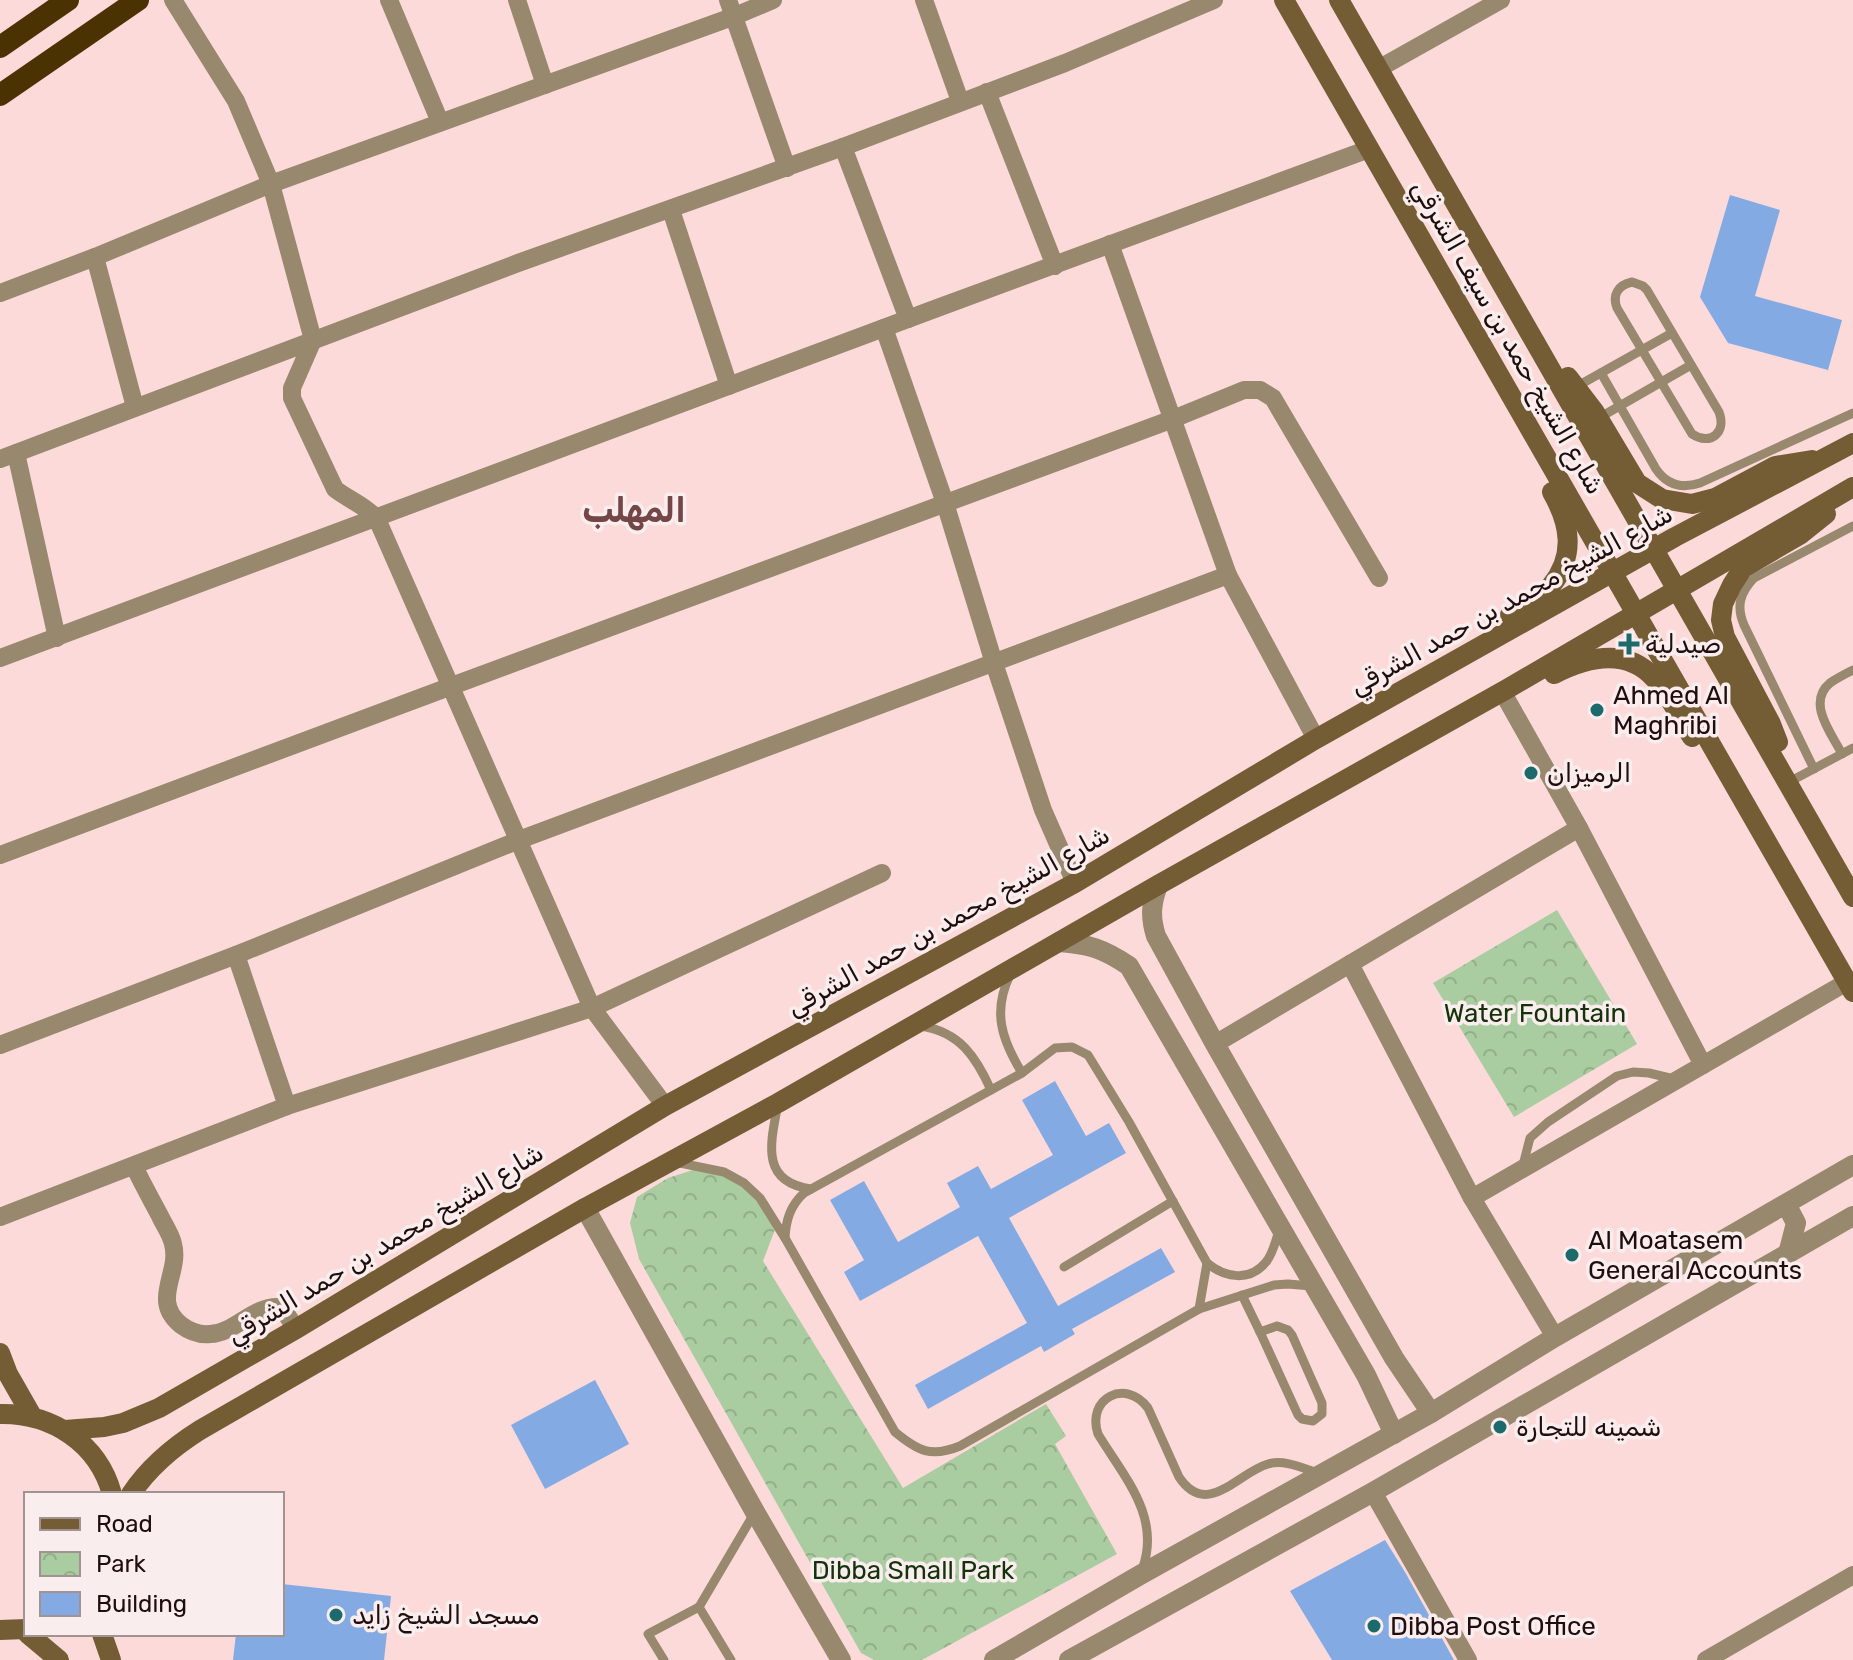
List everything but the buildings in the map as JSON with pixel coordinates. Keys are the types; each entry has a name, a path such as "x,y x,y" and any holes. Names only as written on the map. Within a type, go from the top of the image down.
{"highway":[{"path":"0,47 68,0"},
{"path":"0,95 138,0"}],"main road":[{"name":"شارع الشيخ حمد بن سيف الشرقي","path":"1284,0 1850,987"},
{"name":"شارع الشيخ حمد بن سيف الشرقي","path":"1339,0 1545,359 1571,391 1591,423 1654,549 1853,897"},
{"path":"1433,673 1457,644 1530,604 1550,588 1560,573 1567,551 1569,533 1563,512 1526,444 1508,390"},
{"path":"1591,423 1637,483 1670,502 1692,504 1715,498 1775,466 1828,457"},
{"name":"شارع الشيخ محمد بن حمد الشرقي","path":"65,1430 104,1427 168,1404 665,1106 1075,883 1316,739 1654,549 1853,443"},
{"path":"133,1492 151,1469 183,1441 585,1208 778,1103 1453,720 1853,487"},
{"path":"1785,776 1771,724 1725,637 1721,620 1723,604 1743,568 1822,519 1853,487"},
{"path":"1453,720 1487,711 1581,662 1593,658 1623,659 1642,667 1656,679 1712,766 1736,788"},
{"path":"0,1353 32,1416"},
{"path":"0,1414 32,1416 65,1430 92,1454 111,1492"},
{"path":"0,1630 24,1631"},
{"path":"31,1636 59,1660"},
{"path":"103,1636 111,1660"}],"street":[{"path":"173,0 236,101 271,184 313,340 292,388 292,398 335,489 368,509 377,519 592,1008 665,1106"},
{"path":"389,0 440,122"},
{"path":"517,0 545,85"},
{"path":"0,293 271,184 545,85 732,8 773,0"},
{"path":"924,0 960,101"},
{"path":"57,638 8,456 518,263 843,147 1065,63 1214,0"},
{"path":"1378,69 1501,0"},
{"path":"732,8 787,168"},
{"path":"987,92 1055,266"},
{"path":"843,147 908,319"},
{"path":"0,658 1369,149"},
{"path":"671,210 729,386"},
{"path":"1110,244 1228,575 1316,739"},
{"path":"95,257 135,407"},
{"path":"884,328 945,503 1043,810 1075,883"},
{"path":"0,855 1244,390 1260,390 1273,398 1379,578"},
{"path":"0,1045 236,955 519,840 1228,575"},
{"path":"1507,700 1579,828 1703,1065"},
{"path":"1215,1044 1579,828"},
{"path":"0,1217 287,1106 592,1008 882,873"},
{"path":"1158,885 1152,902 1151,919 1156,936 1394,1358 1431,1413"},
{"path":"1059,942 1085,944 1108,951 1129,966 1138,979 1366,1375 1394,1434"},
{"path":"236,955 287,1106"},
{"path":"1138,979 1169,961"},
{"path":"1350,964 1472,1198 1555,1337"},
{"path":"1472,1198 1703,1065 1850,987"},
{"path":"994,1660 1431,1413 1555,1337 1853,1165"},
{"path":"134,1166 174,1246 175,1261 166,1294 176,1320 191,1331 210,1335 273,1306 282,1309 296,1329"},
{"path":"1786,1204 1796,1223 1788,1254"},
{"path":"585,1208 836,1655"},
{"path":"1069,1660 1373,1492 1853,1216"},
{"path":"1366,1375 1394,1358"},
{"path":"1373,1492 1468,1660"},
{"path":"1706,1660 1853,1575"}],"lane":[{"path":"1626,283 1643,286 1672,333 1722,419 1718,433 1712,437 1698,438 1692,434 1615,303 1617,291 1626,283"},
{"path":"1571,391 1672,333"},
{"path":"1591,423 1691,365"},
{"path":"1601,373 1660,476 1683,487 1700,483 1853,413"},
{"path":"1814,769 1744,625 1739,613 1740,600 1754,578 1853,526"},
{"path":"1842,754 1819,703 1827,685 1853,670"},
{"path":"1785,776 1814,769 1853,748"},
{"path":"1014,967 1006,983 1000,1017 1009,1051 1022,1073"},
{"path":"914,1025 930,1027 960,1042 972,1054 991,1090"},
{"path":"785,1238 789,1213 798,1199 811,1189 1022,1073 1055,1048 1072,1047 1088,1055 1207,1263 1226,1275 1249,1274 1267,1261 1280,1228"},
{"path":"1521,1170 1530,1138 1548,1122 1617,1076 1633,1072 1649,1073 1677,1080"},
{"path":"778,1103 770,1145 774,1163 785,1179 811,1189"},
{"path":"672,1162 724,1172 744,1183 760,1198 895,1432 911,1445 930,1453 946,1452 960,1446 1199,1309 1274,1285 1315,1287"},
{"path":"1064,1267 1173,1201"},
{"path":"1199,1309 1207,1263"},
{"path":"1242,1295 1298,1415 1307,1421 1318,1418 1322,1414 1322,1403 1292,1335 1277,1326 1260,1332"},
{"path":"1140,1575 1148,1548 1146,1519 1142,1506 1095,1425 1098,1408 1110,1396 1127,1393 1143,1401 1179,1477 1193,1492 1213,1494 1275,1463 1290,1464 1321,1474"},
{"path":"664,1660 648,1634 699,1607 755,1512"},
{"path":"699,1607 731,1660"}],"green space":[{"name":"Water Fountain","path":"1557,910 1637,1044 1514,1117 1433,983"},
{"name":"Dibba Small Park","path":"702,1167 747,1186 776,1227 763,1261 903,1488 1046,1404 1066,1436 1055,1444 1117,1554 922,1660 874,1660 861,1653 639,1259 630,1223 637,1197 668,1178"}],"place":[{"name":"صيدلية","path":"1629,644"},
{"name":"Ahmed Al Maghribi","path":"1597,710"},
{"name":"الرميزان","path":"1531,773"},
{"name":"Al Moatasem General Accounts","path":"1572,1255"},
{"name":"شمينه للتجارة","path":"1500,1427"},
{"name":"مسجد الشيخ زايد","path":"336,1615"},
{"name":"Dibba Post Office","path":"1374,1626"}],"district":[{"name":"المهلب","path":"634,510"}]}
